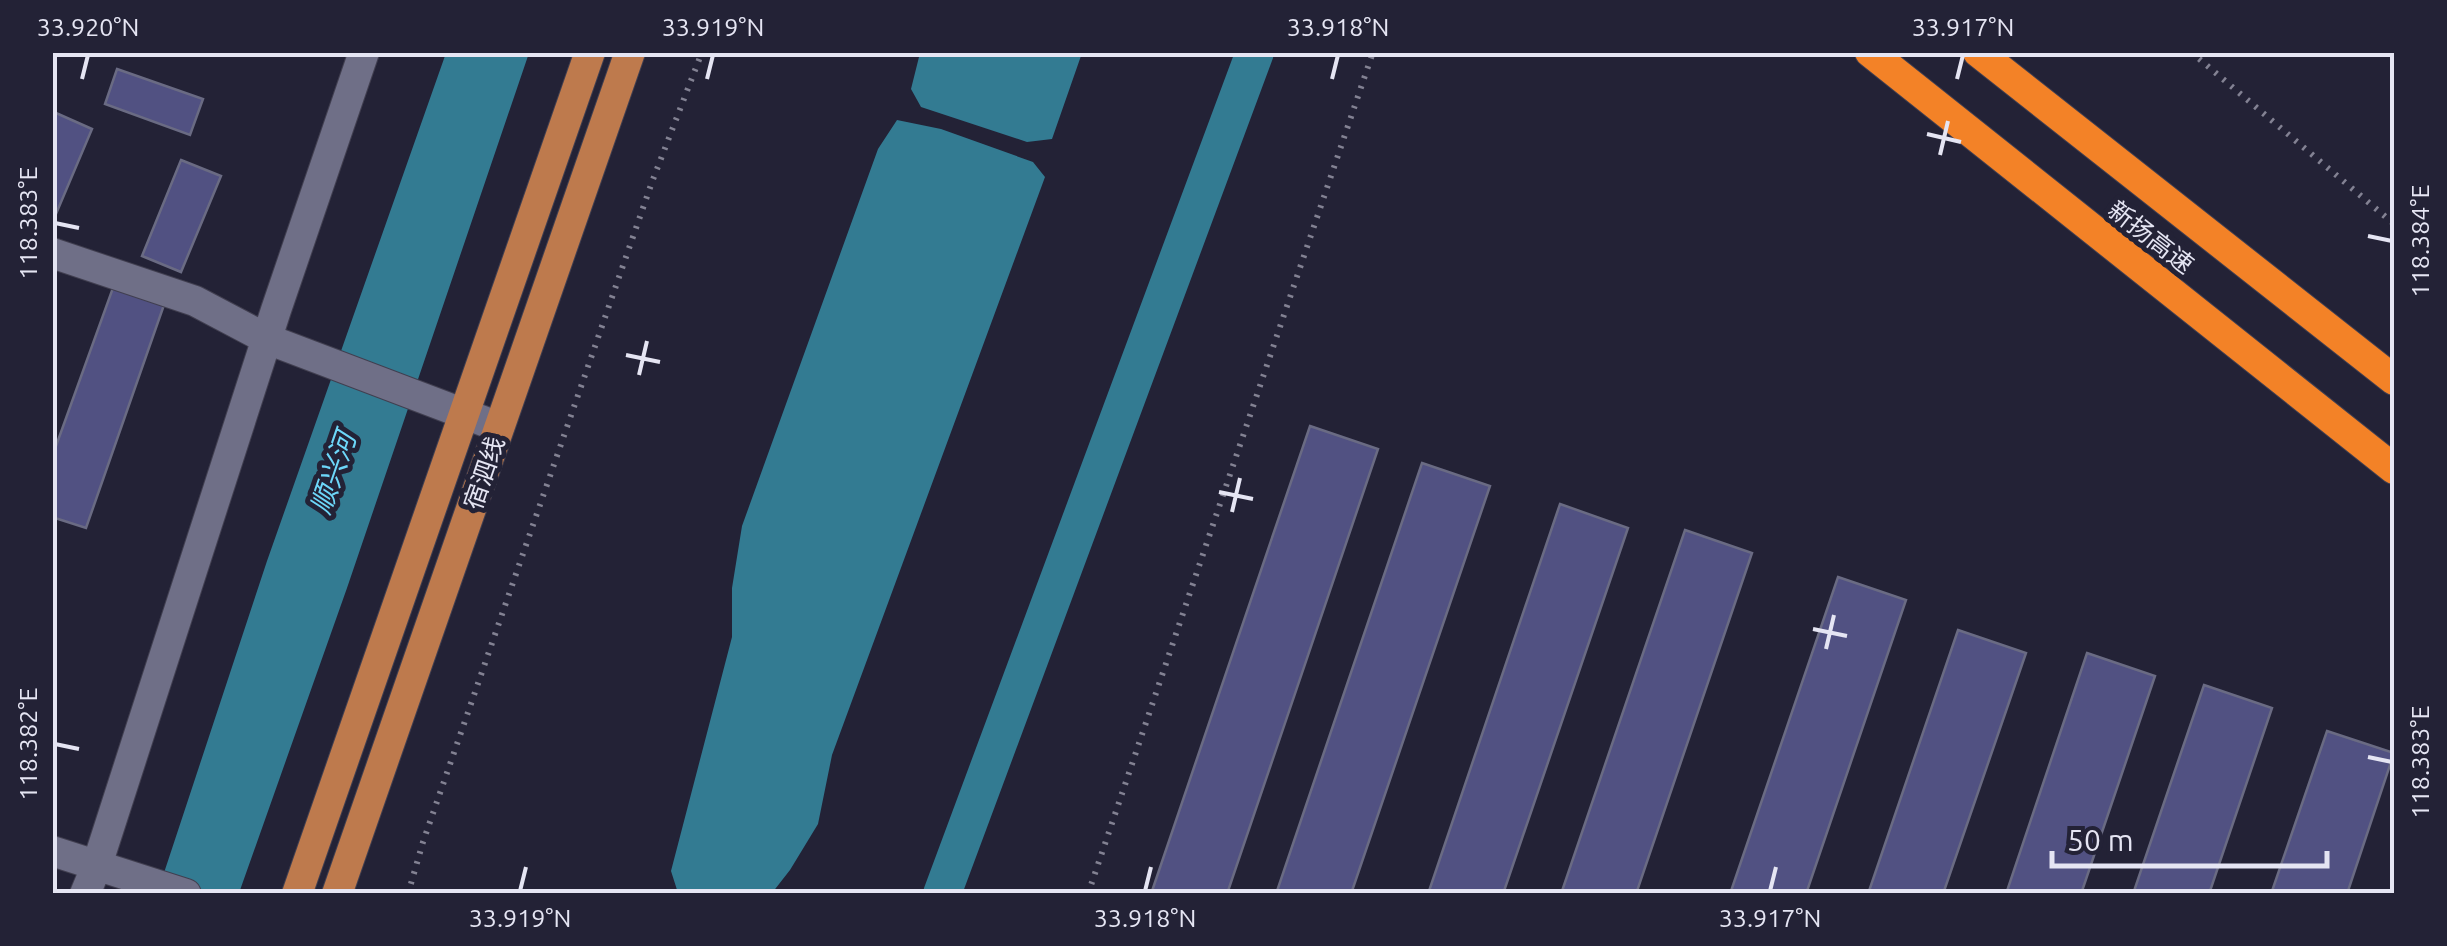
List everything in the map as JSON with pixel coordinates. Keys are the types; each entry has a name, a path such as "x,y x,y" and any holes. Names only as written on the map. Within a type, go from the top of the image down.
{"highway":[{"name":"新扬高速","path":"1870,52 2394,469"},
{"name":"新扬高速","path":"1978,52 2394,380"}],"main road":[{"name":"宿泗线","path":"297,893 457,412 590,52"},
{"name":"宿泗线","path":"337,894 630,52"}],"street":[{"path":"100,877 267,339 364,52"},
{"path":"52,253 195,302 267,339 500,428"},
{"path":"52,851 100,877 186,894"}],"path":[{"path":"408,894 652,182 702,52"},
{"path":"1088,894 1372,52"},
{"path":"2190,52 2394,224"}],"water":[{"path":"920,52 1082,53 1052,139 1027,142 921,107 911,89"},
{"name":"顺兴河","path":"446,53 529,53 239,893 157,894 267,561"},
{"path":"897,120 941,129 1033,162 1045,177 832,755 818,824 772,893 678,893 671,871 732,637 732,588 742,526 878,149"}],"building":[{"path":"117,69 203,99 190,135 105,104"},
{"path":"56,113 92,129 53,221 52,121"},
{"path":"181,160 221,176 181,272 142,256"},
{"path":"114,285 165,302 86,528 52,517 52,457"},
{"path":"1310,426 1378,449 1227,894 1151,894"},
{"path":"1422,463 1490,486 1351,894 1276,894"},
{"path":"1560,504 1628,528 1503,894 1428,894"},
{"path":"1685,530 1752,553 1636,894 1561,894"},
{"path":"1838,577 1906,600 1806,894 1730,894"},
{"path":"1958,630 2026,653 1943,894 1868,894"},
{"path":"2087,653 2155,676 2081,894 2006,894"},
{"path":"2204,685 2272,708 2209,894 2133,894"},
{"path":"2327,731 2394,753 2347,894 2271,894"}],"waterway":[{"path":"942,894 1255,52"}]}
